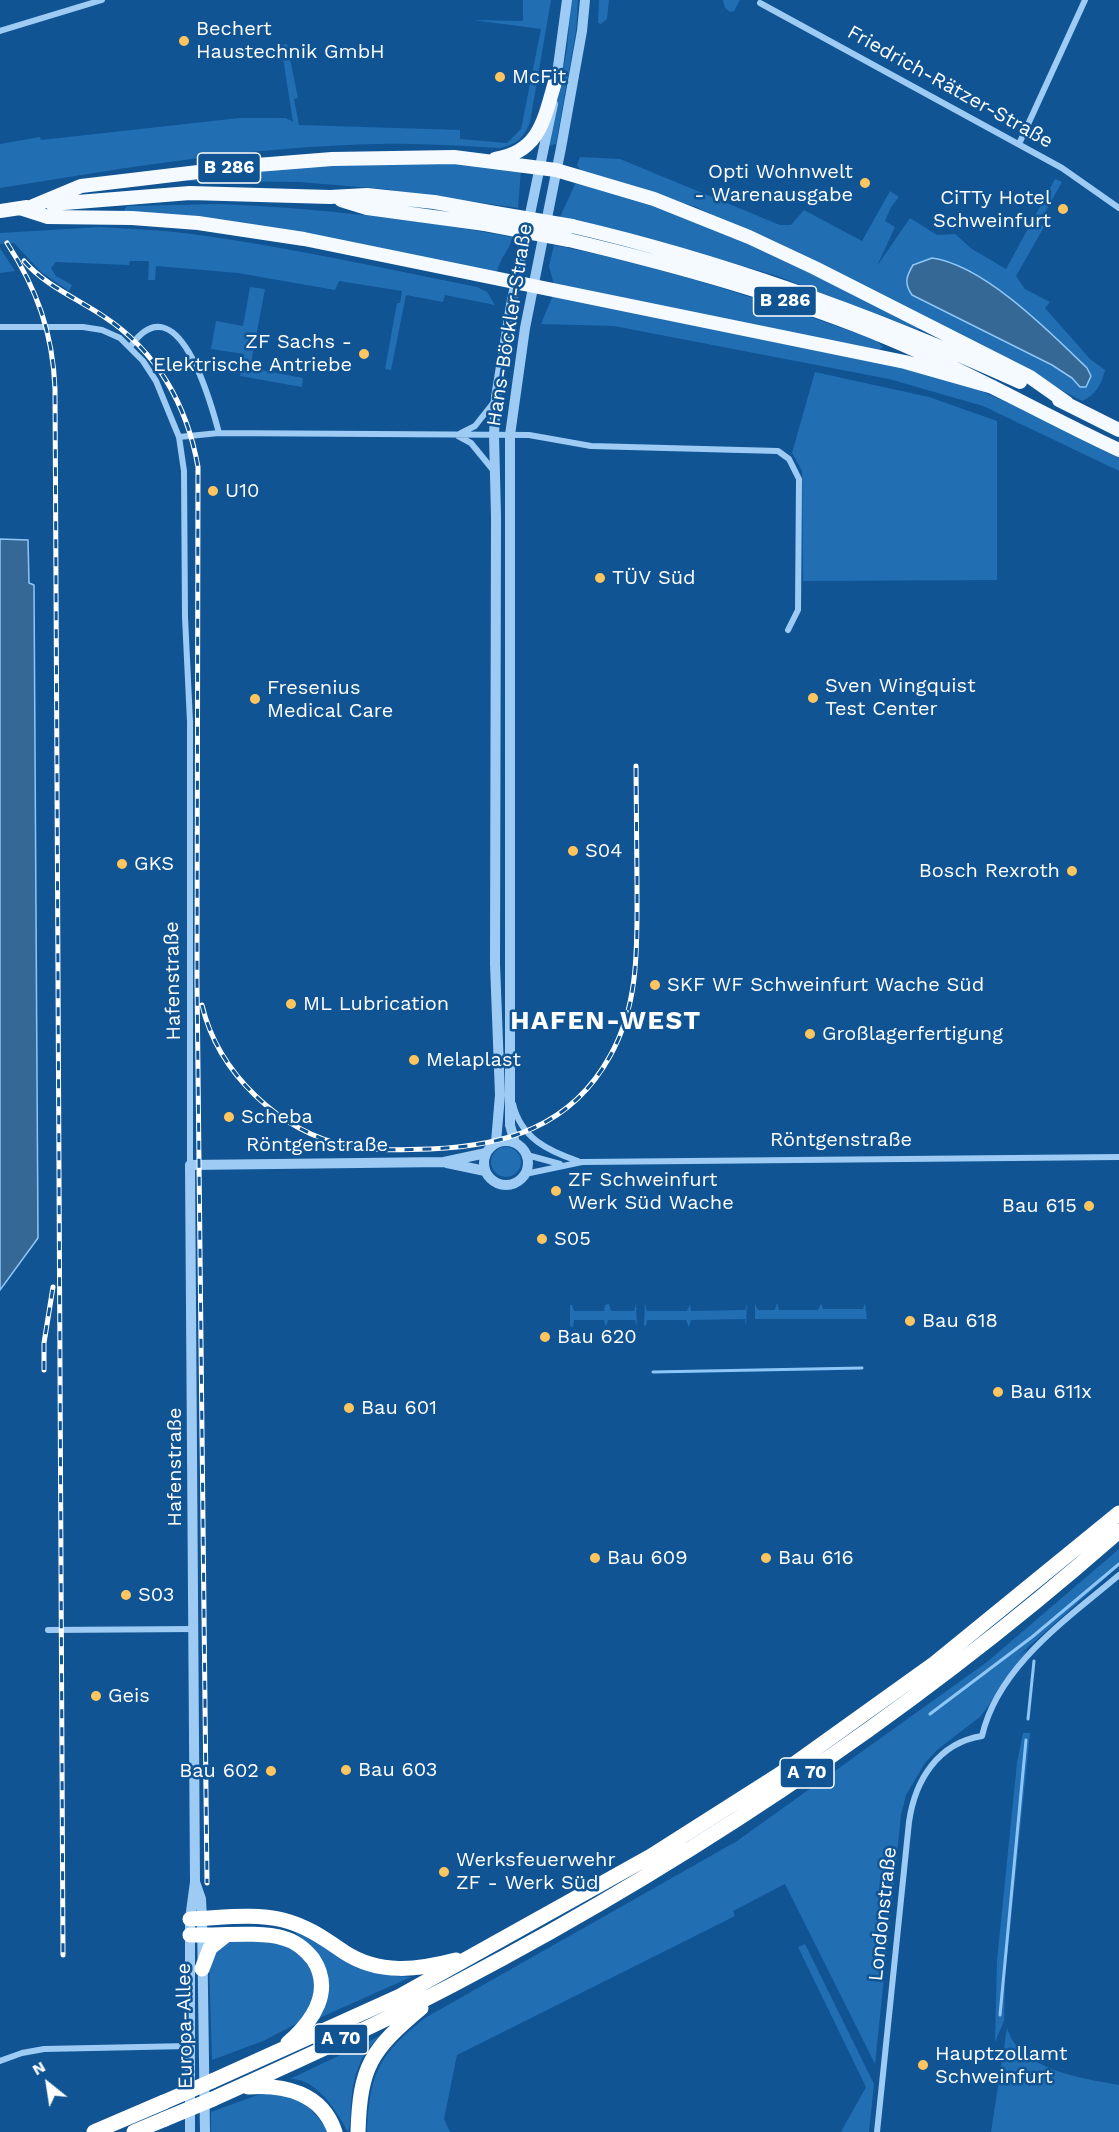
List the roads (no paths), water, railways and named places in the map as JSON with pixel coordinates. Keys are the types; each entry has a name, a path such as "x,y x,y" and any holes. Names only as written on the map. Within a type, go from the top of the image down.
{"highway":[{"name":"B 286","path":"486,160 513,154 527,147 541,127 555,82"},
{"name":"B 286","path":"27,207 81,186 257,165 378,156 486,160 556,170 654,199 749,237 1030,377 1066,403"},
{"name":"B 286","path":"0,211 90,199 190,193 330,197 368,195 434,202 495,213 570,233 689,270 888,338 1119,450"},
{"name":"B 286","path":"330,197 367,208 570,233 688,255 889,324 1066,403 1119,430"},
{"path":"27,207 48,218 84,215 132,218 234,228 304,239 906,362 993,387"},
{"name":"A 70","path":"94,2132 279,2052 400,1996 651,1856 842,1731 960,1644 1119,1513"},
{"name":"A 70","path":"134,2132 236,2089 445,1988 660,1868 819,1766 974,1652 1119,1531"},
{"path":"196,1919 281,1920 321,1936 363,1962 382,1967 406,1970 476,1955"},
{"path":"196,1936 283,1938 308,1952 320,1971 322,1993 318,2007 298,2034 279,2052"},
{"path":"202,1969 210,1948 225,1936"},
{"path":"358,2132 362,2081 374,2054 387,2037 445,1988"},
{"path":"236,2089 264,2086 291,2088 320,2108 335,2132"}],"street":[{"path":"0,31 102,0"},
{"name":"Hans-Böckler-Straße","path":"496,1142 500,1095 495,964 494,435 496,397 516,282 552,114 567,0"},
{"name":"Hans-Böckler-Straße","path":"515,1143 510,1125 508,897 511,701 510,435 515,391 582,30 585,0"},
{"path":"1019,144 1085,0"},
{"name":"Friedrich-Rätzer-Straße","path":"760,3 1062,168 1119,208"},
{"path":"130,347 148,328 165,326 171,330 192,359 210,400 219,433"},
{"name":"Hafenstraße","path":"0,327 94,328 112,333 130,347 156,381 179,436 184,471 185,640 190,722 192,1048 189,1090 195,1629 195,1882 201,1899 196,1919"},
{"name":"Hans-Böckler-Straße","path":"454,435 475,426 488,412 496,397"},
{"path":"179,436 219,433 529,435 591,446 778,451 794,465 799,479 798,610 788,630"},
{"path":"454,435 471,443 495,473"},
{"path":"496,552 510,552"},
{"path":"496,702 511,701"},
{"path":"495,897 508,897"},
{"path":"495,964 509,964"},
{"path":"496,1025 510,1025"},
{"path":"511,1095 520,1121 532,1139 554,1153 582,1162"},
{"path":"508,1140 515,1143 527,1155 525,1174 514,1184 494,1182 485,1171 486,1153 496,1142 508,1140"},
{"name":"Röntgenstraße","path":"190,1165 444,1162 486,1153"},
{"name":"Röntgenstraße","path":"527,1155 564,1164"},
{"name":"Röntgenstraße","path":"525,1174 582,1162 1119,1157"},
{"name":"Röntgenstraße","path":"444,1162 485,1171"},
{"name":"Londonstraße","path":"877,2132 911,1806 918,1786 936,1759 966,1738 982,1736 987,1716 1032,1652 1053,1631 1119,1575"},
{"path":"48,1630 195,1629"},
{"name":"Europa-Allee","path":"190,2132 189,2046 196,1919"},
{"name":"Europa-Allee","path":"196,1936 202,1969 205,2132"},
{"path":"0,2061 22,2053 44,2049 189,2046"}],"waterway":[{"path":"653,1372 862,1368"},
{"path":"930,1714 1032,1637 1119,1564"},
{"path":"1028,1719 1034,1661"},
{"path":"1000,2015 1026,1740"}],"railway":[{"path":"7,243 27,277 42,313 51,349 55,389 63,1955"},
{"path":"24,261 42,278 122,330 154,363 167,381 186,422 198,467 197,982 207,1883"},
{"path":"202,1005 210,1030 222,1054 255,1096 299,1128 323,1139 358,1148 458,1147 510,1137 556,1116 576,1100 594,1080 610,1056 620,1036 632,994 637,906 636,766"},
{"path":"44,1370 44,1343 53,1287"}],"place":[{"name":"Bechert Haustechnik GmbH","path":"184,41"},
{"name":"McFit","path":"500,77"},
{"name":"Opti Wohnwelt - Warenausgabe","path":"865,183"},
{"name":"CiTTy Hotel Schweinfurt","path":"1063,209"},
{"name":"ZF Sachs - Elektrische Antriebe","path":"364,354"},
{"name":"U10","path":"213,491"},
{"name":"TÜV Süd","path":"600,578"},
{"name":"Sven Wingquist Test Center","path":"813,698"},
{"name":"Fresenius Medical Care","path":"255,699"},
{"name":"S04","path":"573,851"},
{"name":"GKS","path":"122,864"},
{"name":"Bosch Rexroth","path":"1072,871"},
{"name":"SKF WF Schweinfurt Wache Süd","path":"655,985"},
{"name":"ML Lubrication","path":"291,1004"},
{"name":"Großlagerfertigung","path":"810,1034"},
{"name":"Melaplast","path":"414,1060"},
{"name":"Scheba","path":"229,1117"},
{"name":"ZF Schweinfurt Werk Süd Wache","path":"556,1191"},
{"name":"Bau 615","path":"1089,1206"},
{"name":"S05","path":"542,1239"},
{"name":"Bau 618","path":"910,1321"},
{"name":"Bau 620","path":"545,1337"},
{"name":"Bau 611x","path":"998,1392"},
{"name":"Bau 601","path":"349,1408"},
{"name":"Bau 609","path":"595,1558"},
{"name":"Bau 616","path":"766,1558"},
{"name":"S03","path":"126,1595"},
{"name":"Geis","path":"96,1696"},
{"name":"Bau 603","path":"346,1770"},
{"name":"Bau 602","path":"271,1771"},
{"name":"Werksfeuerwehr ZF - Werk Süd","path":"444,1872"},
{"name":"Hauptzollamt Schweinfurt","path":"923,2065"}],"district":[{"name":"HAFEN-WEST","path":"606,1021"}]}
